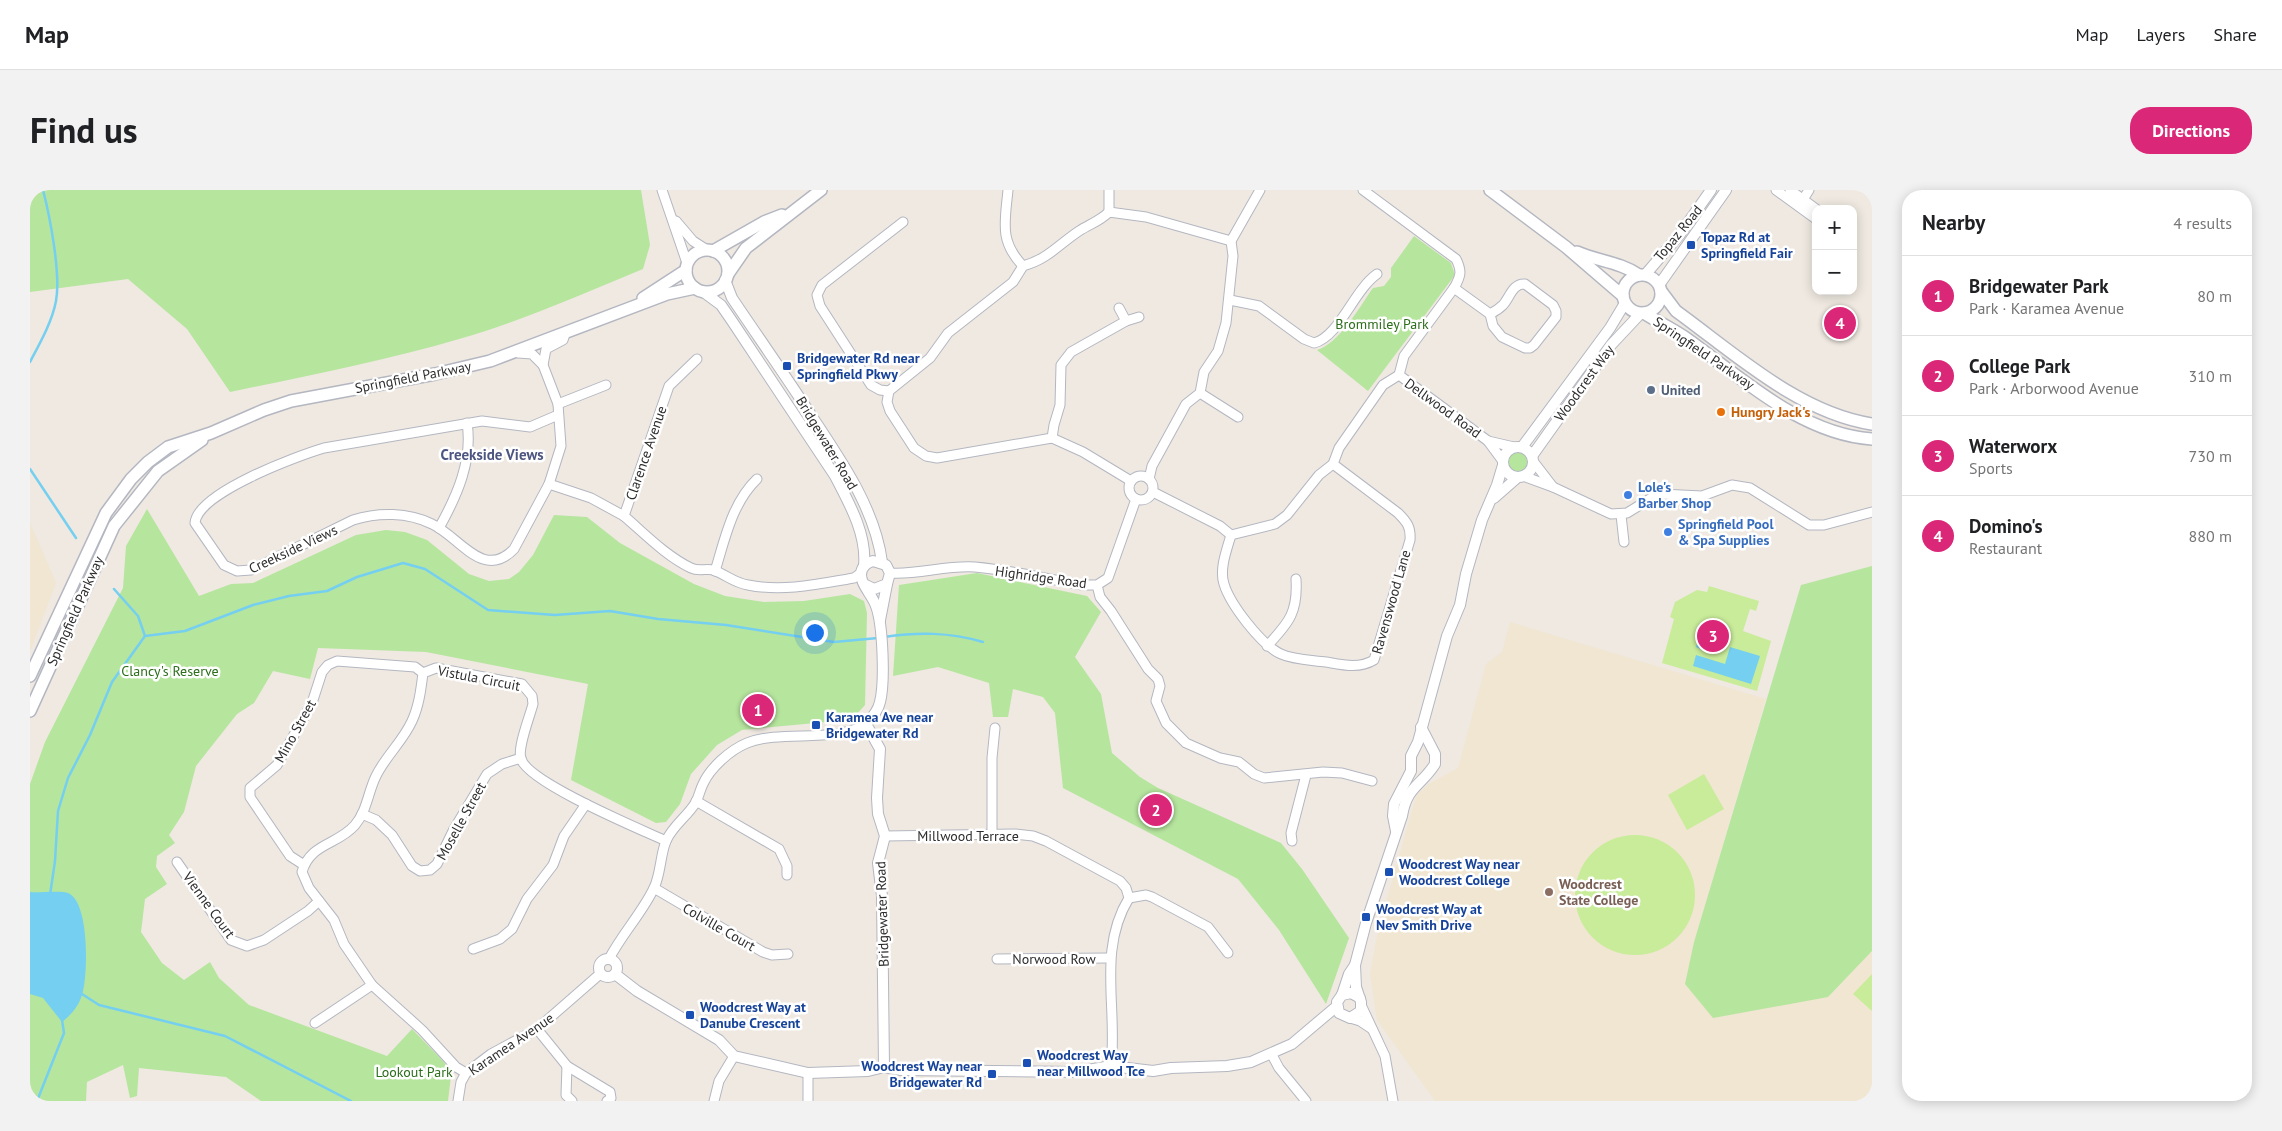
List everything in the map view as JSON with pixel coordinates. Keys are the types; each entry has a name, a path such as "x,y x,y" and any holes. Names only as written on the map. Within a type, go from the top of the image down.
{"main road":[{"path":"804,204 710,250 695,253 686,267 687,279 699,290 717,289 746,248 804,204 821,190"},
{"path":"1490,190 1566,247 1624,299 1629,308 1643,313 1656,306 1660,288 1651,277 1620,265 1588,257 1566,247"},
{"path":"710,250 725,260 727,277"},
{"name":"Springfield Parkway","path":"614,315 686,267"},
{"path":"1624,299 1623,290 1629,280 1642,275"},
{"name":"Springfield Parkway","path":"1660,288 1676,311 1800,399 1832,414 1872,424"},
{"name":"Springfield Parkway","path":"30,676 106,514 131,479 148,462 168,447 211,433 264,410 291,401 436,374 490,361 670,293 699,290"},
{"name":"Springfield Parkway","path":"1643,313 1666,324 1774,401 1803,418 1840,433 1872,439"},
{"name":"Springfield Parkway","path":"30,711 114,526 138,493 158,471 211,433"}],"street":[{"path":"662,190 672,217 686,267"},
{"path":"1008,190 1005,237 1008,249 1023,266"},
{"path":"1109,190 1109,212 1099,221 1080,230 1041,261 1023,266 1014,282 948,333 930,358 889,391 887,402 890,411 914,448 926,456 937,458 1052,438 1083,452 1131,481"},
{"path":"1149,479 1152,466 1186,404 1200,393 1204,372 1222,338 1230,300 1233,256 1231,241 1260,190"},
{"path":"1153,492 1220,526 1231,535 1275,524 1296,506 1319,474 1333,464 1338,448 1383,385 1398,375 1404,356 1454,288 1461,276 1461,268 1456,259 1363,190"},
{"name":"Topaz Road","path":"1642,275 1680,234 1711,190"},
{"name":"Topaz Road","path":"1660,288 1726,190"},
{"path":"1790,190 1812,214"},
{"path":"1801,202 1809,190"},
{"path":"1776,191 1812,207"},
{"path":"1109,212 1146,218 1231,241"},
{"path":"672,217 693,241 710,250"},
{"path":"889,391 880,390 871,385 820,306 817,295 822,285 903,222"},
{"path":"1230,300 1259,306 1304,339 1314,343 1327,337 1368,281 1377,274"},
{"name":"Bridgewater Road","path":"727,277 732,298 838,456 874,528 882,562"},
{"path":"1454,288 1490,314 1493,326 1502,337 1525,348 1530,348 1556,316 1556,310 1553,305 1525,284 1520,284 1516,286 1503,305 1490,314"},
{"name":"Bridgewater Road","path":"699,290 721,305 835,476 860,530 865,554 862,577 876,604 880,621"},
{"name":"Woodcrest Way","path":"1518,447 1610,328 1624,299"},
{"path":"1119,308 1126,321"},
{"name":"Woodcrest Way","path":"1532,459 1611,345 1643,313"},
{"path":"1052,438 1060,405 1061,365 1065,358 1071,352 1126,321 1140,317"},
{"path":"543,364 546,349 563,340 565,334"},
{"path":"514,353 532,354 543,364"},
{"name":"Clarence Avenue","path":"697,359 670,386 624,516 672,556 692,569 716,572 730,580 749,586 793,588 862,577"},
{"name":"Creekside Views","path":"543,364 558,404 561,446 549,484 514,549 500,560 486,561 478,558 439,528 413,518 398,515 368,516 353,520 251,570 243,572 230,569 224,565 198,529 196,518 203,509 238,484 262,470 304,454 467,423 491,421 525,428 558,415"},
{"name":"Dellwood Road","path":"1398,375 1488,441 1503,462"},
{"path":"558,404 606,385"},
{"path":"1200,393 1238,417"},
{"path":"439,528 464,475 469,434 467,423"},
{"name":"Dellwood Road","path":"1488,441 1518,447"},
{"path":"1396,831 1392,816 1394,804 1409,776 1412,764 1411,756 1415,749 1447,636 1460,604 1466,574 1506,452 1518,447 1532,459 1553,487"},
{"path":"1489,504 1520,476 1530,470 1532,459"},
{"path":"1503,462 1508,473 1553,487 1611,514 1621,515 1661,494 1702,496 1732,485 1750,488 1809,525 1824,525 1872,512"},
{"name":"Ravenswood Lane","path":"1231,535 1223,569 1224,584 1253,632 1267,646 1282,654 1298,658 1350,666 1365,666 1374,660 1410,540 1410,530 1407,522 1398,513 1333,464"},
{"path":"1139,476 1149,479 1153,485 1153,492 1146,499 1136,499 1130,491 1131,481 1139,476"},
{"path":"716,572 740,499 744,491 757,479"},
{"path":"549,484 591,498 624,516"},
{"name":"Highridge Road","path":"890,573 910,574 974,567 1082,585 1097,584 1108,578 1136,499"},
{"path":"1621,515 1624,542"},
{"path":"872,561 882,562 890,573 886,584 874,589 862,577 872,561"},
{"path":"1267,646 1286,624 1295,607 1297,601 1296,579"},
{"name":"Bridgewater Road","path":"866,724 874,716 880,702 880,621 886,584"},
{"path":"1097,584 1100,597 1148,669 1158,679 1160,686 1156,701 1166,723 1178,736 1195,748 1220,758 1240,762 1254,774 1264,778 1323,772 1342,773 1372,781"},
{"name":"Mino Street","path":"304,865 290,856 250,798 250,788 277,765 312,703 322,672 328,665 338,662 415,667 423,673"},
{"name":"Vistula Circuit","path":"304,865 313,853 351,829 362,814 376,776 412,722 420,694 423,673 436,668 522,684 532,696 534,704 520,753 521,758"},
{"path":"615,974 608,978 600,974 600,963 609,959 654,888 660,871 666,841 672,830 696,801 703,782 715,767 730,753 746,743 763,739 851,730 866,724 880,749 877,798 878,814 885,836"},
{"path":"615,974 636,991 719,1040 734,1056 808,1074 868,1071 884,1067 901,1070 1076,1072 1111,1066 1153,1072 1171,1068 1227,1066 1251,1062 1272,1055 1292,1044 1337,1006 1349,974 1355,964 1408,794 1431,770 1436,760 1421,727"},
{"path":"992,836 992,758 995,728"},
{"path":"1415,749 1423,746 1433,750"},
{"path":"521,758 524,765 555,787 586,804 666,841"},
{"name":"Moselle Street","path":"362,814 376,820 392,835 412,866 420,871 430,870 437,864 454,829 488,774 502,764 521,758"},
{"path":"1412,764 1421,771 1431,770"},
{"path":"1292,842 1291,834 1306,775"},
{"path":"696,801 779,850 788,866 787,875"},
{"path":"473,949 500,939 512,929 527,899 553,865 564,836 586,804"},
{"name":"Millwood Terrace","path":"885,836 992,836 1015,834 1033,836 1046,841 1120,881 1126,888 1129,898"},
{"name":"Bridgewater Road","path":"884,1067 882,896 878,863 885,836"},
{"name":"Vienne Court","path":"177,862 231,940 246,946 264,940 320,901"},
{"path":"304,865 303,878 334,920 344,944 372,985 422,1030 456,1067 466,1073"},
{"name":"Colville Court","path":"654,888 763,952 772,955 788,954"},
{"path":"1111,1066 1110,958 1116,927 1129,898 1146,895 1152,897 1208,927 1228,953"},
{"name":"Norwood Row","path":"997,959 1110,958"},
{"path":"609,959 616,964 615,974"},
{"path":"1355,964 1356,987 1361,1003 1385,1056 1393,1101"},
{"name":"Karamea Avenue","path":"458,1101 461,1082 466,1073 491,1054 537,1029 600,974"},
{"path":"315,1023 372,985"},
{"path":"1342,995 1351,993 1361,1003"},
{"path":"1337,1006 1339,1013 1348,1018 1357,1015 1361,1003"},
{"path":"1315,1024 1330,1018 1348,1018 1360,1021 1372,1029"},
{"path":"537,1029 567,1066 604,1086 610,1092 611,1098 607,1101"},
{"path":"1272,1055 1279,1068 1306,1101"},
{"path":"714,1101 719,1081 734,1056"},
{"path":"567,1066 566,1095 572,1101"},
{"path":"808,1074 808,1101"}],"shaded area":[{"path":"30,523 56,583 30,651"},
{"name":"Woodcrest State College","path":"1510,622 1766,699 1694,942 1685,985 1828,997 1872,951 1872,1101 1435,1101 1377,1020 1370,974 1378,931 1416,796 1427,785 1458,768 1486,664 1502,652"}],"green space":[{"path":"30,190 641,190 650,245 643,269 506,324 402,354 230,392 187,329 128,279 30,292"},
{"name":"Brommiley Park","path":"1414,236 1451,263 1455,275 1368,391 1317,350 1333,340 1341,332 1373,288 1384,286 1391,277 1391,268"},
{"path":"1518,451 1526,454 1529,462 1526,470 1518,473 1510,470 1507,462 1510,454"},
{"name":"Clancy's Reserve","path":"147,509 199,596 231,584 253,583 356,535 386,530 405,532 427,540 469,574 489,581 509,579 519,572 533,555 554,515 587,517 620,543 694,584 725,596 764,602 804,601 850,594 864,601 867,613 865,705 855,716 847,720 742,730 717,745 691,774 680,804 666,822 656,823 571,780 588,684 426,652 318,648 310,679 273,671 254,703 237,714 196,766 184,812 169,835 175,843 157,856 156,867 167,884 145,899 141,932 162,963 184,980 210,962 219,978 249,1005 387,1056 412,1029 444,1062 451,1076 448,1101 261,1101 226,1077 139,1068 137,1096 130,1098 123,1065 87,1082 86,1101 30,1101 30,784 45,742 123,588 126,546"},
{"path":"1872,566 1872,951 1828,997 1713,1018 1685,984 1694,942 1801,585"},
{"path":"977,573 1087,596 1101,612 1075,657 1101,694 1112,753 1140,777 1158,788 1281,843 1302,869 1349,938 1326,1004 1279,930 1238,879 1063,788 1055,713 1043,697 1013,689 1008,717 993,717 989,683 938,667 893,676 899,585"},
{"path":"1709,586 1759,601 1756,611 1750,609 1743,631 1771,641 1757,691 1662,663 1674,619 1670,617 1675,602 1697,590 1707,592"},
{"path":"1704,774 1724,809 1687,830 1668,795"},
{"path":"1635,835 1647,836 1658,840 1668,845 1677,853 1685,862 1690,872 1694,883 1694,907 1690,918 1685,928 1677,937 1668,945 1658,950 1647,954 1635,955 1623,954 1612,950 1602,945 1593,937 1585,928 1580,918 1576,907 1575,895 1576,883 1580,872 1585,862 1593,853 1602,845 1612,840 1623,836"},
{"path":"1872,974 1872,1011 1853,994"}],"water":[{"path":"1707,631 1715,636 1718,632 1722,635 1715,651 1711,649 1707,652 1696,647 1699,637"},
{"path":"1730,647 1760,656 1751,684 1693,666 1696,655 1725,664"},
{"path":"30,892 68,893 75,899 84,924 86,957 82,995 77,1007 62,1022 43,998 30,994"}],"waterway":[{"path":"30,362 52,317 57,290 54,246 43,190"},
{"path":"30,469 76,538"},
{"path":"145,636 185,631 253,605 289,596 327,591 357,577 403,563 425,569 488,610 555,615 610,611 658,619 726,625 834,642 878,638"},
{"path":"50,895 55,861 58,811 68,778 90,735 112,682 145,636 138,616 114,589"},
{"path":"884,637 934,634 958,636 983,642"},
{"path":"82,994 99,1005 225,1036 351,1101"},
{"path":"37,1101 64,1033 62,1020"}],"place":[{"name":"Topaz Rd at Springfield Fair","path":"1691,245"},
{"name":"Domino's","path":"1840,323"},
{"name":"Bridgewater Rd near Springfield Pkwy","path":"787,366"},
{"name":"United","path":"1651,390"},
{"name":"Hungry Jack's","path":"1721,412"},
{"name":"Lole's Barber Shop","path":"1628,495"},
{"name":"Springfield Pool & Spa Supplies","path":"1668,532"},
{"name":"Waterworx","path":"1713,636"},
{"name":"Bridgewater Park","path":"758,710"},
{"name":"Karamea Ave near Bridgewater Rd","path":"816,725"},
{"name":"College Park","path":"1156,810"},
{"name":"Woodcrest Way near Woodcrest College","path":"1389,872"},
{"name":"Woodcrest State College","path":"1549,892"},
{"name":"Woodcrest Way at Nev Smith Drive","path":"1366,917"},
{"name":"Woodcrest Way at Danube Crescent","path":"690,1015"},
{"name":"Woodcrest Way near Millwood Tce","path":"1027,1063"},
{"name":"Woodcrest Way near Bridgewater Rd","path":"992,1074"}],"district":[{"name":"Creekside Views","path":"492,454"}],"park label":[{"name":"Lookout Park","path":"414,1072"}]}
